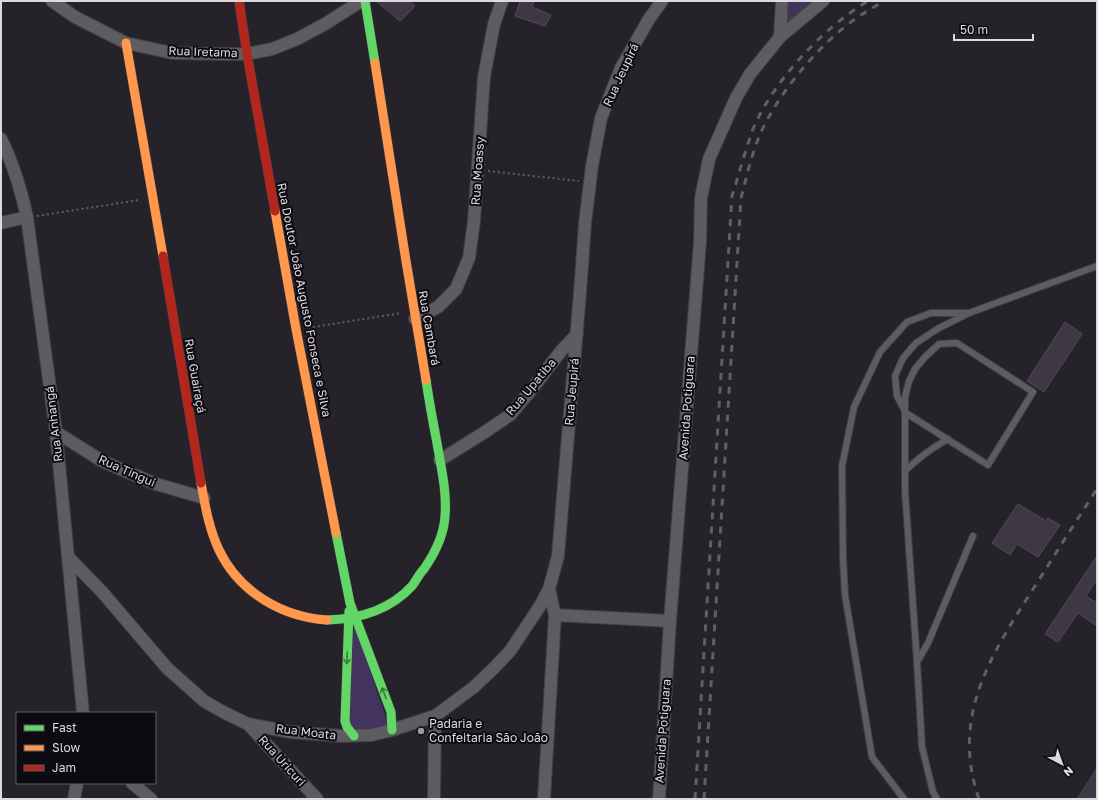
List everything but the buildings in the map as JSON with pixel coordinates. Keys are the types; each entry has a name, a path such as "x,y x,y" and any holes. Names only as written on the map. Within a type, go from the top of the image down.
{"street":[{"name":"Rua Iretama","path":"52,1 76,17 126,43 172,53 246,54 272,49 297,39 325,24 361,1"},
{"name":"Rua Doutor João Augusto Fonseca e Silva","path":"240,1 246,54 296,330 350,603 352,619 345,722 354,736"},
{"name":"Rua Cambará","path":"352,619 369,614 381,608 401,596 412,586 433,556 444,528 446,495 414,315 365,1"},
{"name":"Rua Moassy","path":"414,315 438,307 456,289 469,258 474,221 484,77 494,24 502,1"},
{"name":"Rua Jeupirá","path":"544,799 554,615 549,589 558,556 585,223 590,182 601,118 621,68 649,18 662,1"},
{"path":"780,37 782,1"},
{"name":"Avenida Potiguara","path":"658,799 670,621 700,242 701,198 707,167 709,159 736,98 750,74 780,37 823,1"},
{"name":"Rua Guairaçá","path":"126,43 204,498 214,538 232,570 243,584 272,606 301,617 322,620 352,619"},
{"name":"Rua Anhangá","path":"1,139 11,159 21,187 27,217 56,432 83,712"},
{"path":"1,223 27,217"},
{"name":"Rua Upatiba","path":"440,460 485,432 510,414 532,389 560,351 577,334"},
{"name":"Rua Tingui","path":"56,432 102,461 154,483 204,498"},
{"name":"Rua Moata","path":"69,558 102,593 166,668 204,701 248,724 290,732 354,736 372,735 435,716 474,687 510,651 540,606 549,589"},
{"path":"554,615 670,621"},
{"name":"Rua Doutor João Augusto Fonseca e Silva","path":"352,619 391,712 392,730"},
{"path":"434,799 435,716"},
{"name":"Rua Uricuri","path":"248,724 317,799"},
{"path":"74,799 77,784"},
{"path":"133,784 151,799"}],"lane":[{"path":"937,799 933,792 922,747 905,491 906,413 905,397 909,381 915,369 939,344 957,344 1033,392 988,465 906,413 897,396 895,376 903,358 916,343 939,328 969,313 1097,266"},
{"path":"904,799 872,757 845,595 842,466 854,407 880,352 907,322 931,313 969,313"},
{"path":"905,471 933,448 948,439"},
{"path":"917,662 928,643 973,536"}],"path":[{"path":"478,170 590,182"},
{"path":"27,217 152,198"},
{"path":"296,330 414,315"}],"shaded area":[{"path":"788,1 815,1 786,25"},
{"path":"354,624 390,729 356,735 349,721"}],"railway":[{"path":"695,799 732,196 753,129 773,92 818,40 834,25 868,1"},
{"path":"704,799 741,198 758,138 770,115 791,83 816,53 844,27 884,1"},
{"path":"979,799 971,769 969,740 973,713 980,686 1004,636 1097,489"}],"traffic: fast":[{"path":"365,1 375,63"},
{"path":"327,620 351,618 373,612 394,602 412,586 428,563 438,544 443,530 445,497 442,470 426,380"},
{"path":"336,533 350,603 391,712 392,730"},
{"path":"349,611 345,721 347,727 354,736"}],"traffic: slow":[{"path":"126,43 163,256"},
{"path":"375,63 426,380"},
{"path":"275,211 296,329 336,533"},
{"path":"201,483 208,517 219,550 238,578 250,590 278,608 310,618 327,620"}],"traffic: jam":[{"path":"239,1 275,211"},
{"path":"163,256 201,483"}],"place":[{"name":"Padaria e Confeitaria São João","path":"421,731"}]}
